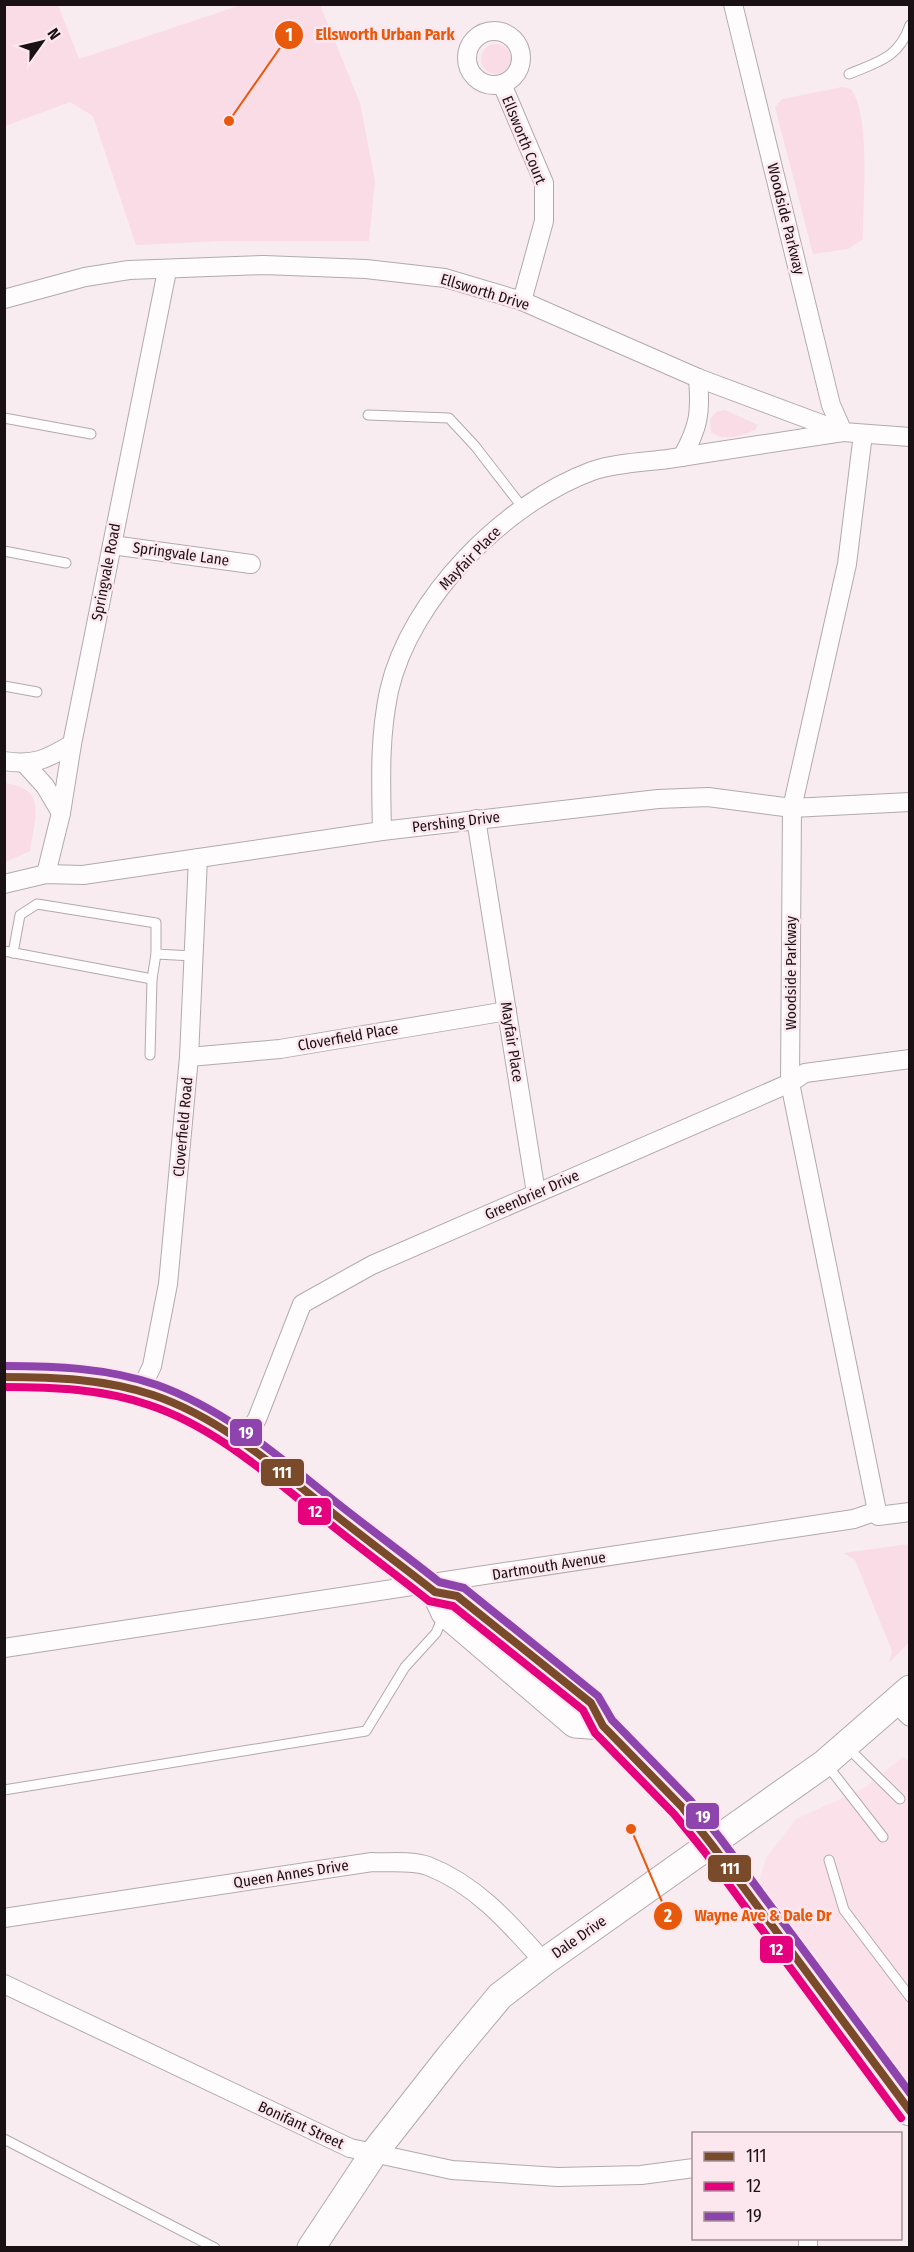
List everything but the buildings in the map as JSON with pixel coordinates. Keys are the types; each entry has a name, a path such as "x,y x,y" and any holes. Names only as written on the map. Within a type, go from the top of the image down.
{"street":[{"name":"Woodside Parkway","path":"733,4 831,405 843,432"},
{"name":"Ellsworth Court","path":"502,84 544,183 544,221 522,301"},
{"name":"Ellsworth Drive","path":"4,299 85,277 129,270 167,271 264,265 366,269 445,278 522,301 698,378 843,432 909,437"},
{"name":"Springvale Road","path":"46,874 61,813 72,744 167,271"},
{"path":"682,457 697,428 700,409 698,378"},
{"name":"Mayfair Place","path":"382,831 380,752 389,689 403,650 439,589 489,534 545,492 594,470 843,432"},
{"name":"Woodside Parkway","path":"863,434 847,564 792,808 790,1083 878,1511"},
{"name":"Springvale Lane","path":"112,544 250,564"},
{"path":"4,761 26,765 50,757 72,744"},
{"path":"26,765 45,786 61,813"},
{"name":"Pershing Drive","path":"4,884 46,874 83,875 382,831 658,798 708,797 792,808 909,802"},
{"name":"Mayfair Place","path":"476,819 536,1193"},
{"name":"Cloverfield Road","path":"140,1391 152,1366 168,1284 189,1057 198,858"},
{"name":"Cloverfield Place","path":"189,1057 280,1049 507,1011"},
{"name":"Greenbrier Drive","path":"241,1442 257,1419 302,1304 372,1265 790,1083 805,1073 909,1059"},
{"path":"4,1377 64,1377 105,1382 140,1391 193,1413 241,1442 434,1596 457,1596 591,1703 603,1726 682,1807 712,1845 804,1970 839,2013 909,2112"},
{"name":"Dartmouth Avenue","path":"4,1648 434,1596 854,1520 878,1511 878,1516 909,1512"},
{"name":"Dale Drive","path":"310,2247 374,2153 500,1996 544,1962 712,1845 904,1703"},
{"name":"Queen Annes Drive","path":"4,1918 372,1862 426,1865 471,1888 505,1919 544,1962"},
{"name":"Bonifant Street","path":"4,1984 350,2148 452,2170 558,2177 641,2175 692,2168"}],"lane":[{"path":"849,74 890,56 904,42 909,25"},
{"path":"369,415 449,418 475,446 523,508"},
{"path":"4,418 91,434"},
{"path":"4,551 66,562"},
{"path":"4,686 37,692"},
{"path":"150,1055 156,923 36,904 20,915 9,952 152,979"},
{"path":"156,954 193,956"},
{"path":"4,1790 366,1731 405,1667 436,1633 434,1596"},
{"path":"845,1745 900,1799"},
{"path":"825,1763 844,1783 883,1837"},
{"path":"828,1860 844,1910 909,1997"},
{"path":"4,2139 215,2247"}],"shaded area":[{"path":"4,5 58,5 79,59 241,5 320,5 360,103 375,181 369,241 221,241 136,245 93,116 70,102 5,126"},
{"path":"496,44 507,48 511,59 507,70 496,74 485,70 481,59 485,48"},
{"path":"842,87 851,89 857,102 864,139 863,239 848,249 813,254 775,107 782,99"},
{"path":"725,410 758,425 755,430 738,436 722,437 711,432 710,420 716,412"},
{"path":"5,783 19,786 28,792 36,807 36,817 30,851 5,862"},
{"path":"909,1544 909,1642 889,1663 892,1651 855,1560 843,1553"},
{"path":"903,1757 909,1761 909,2100 757,1889 766,1858 796,1819 864,1788"}],"transit line":[{"name":"19","path":"4,1366 62,1368 120,1375 157,1385 182,1395 249,1434 439,1582 464,1588 598,1696 612,1720 690,1800 910,2093"},
{"name":"111","path":"4,1377 60,1378 116,1385 177,1404 222,1428 264,1458 435,1592 457,1596 591,1703 603,1726 682,1807 712,1845 910,2111"},
{"name":"12","path":"4,1387 59,1388 114,1395 149,1405 194,1425 256,1465 429,1601 453,1606 583,1710 595,1733 674,1814 704,1851 901,2118"}],"place":[{"name":"Ellsworth Urban Park","path":"229,121"},
{"name":"Wayne Ave & Dale Dr","path":"631,1829"}]}
